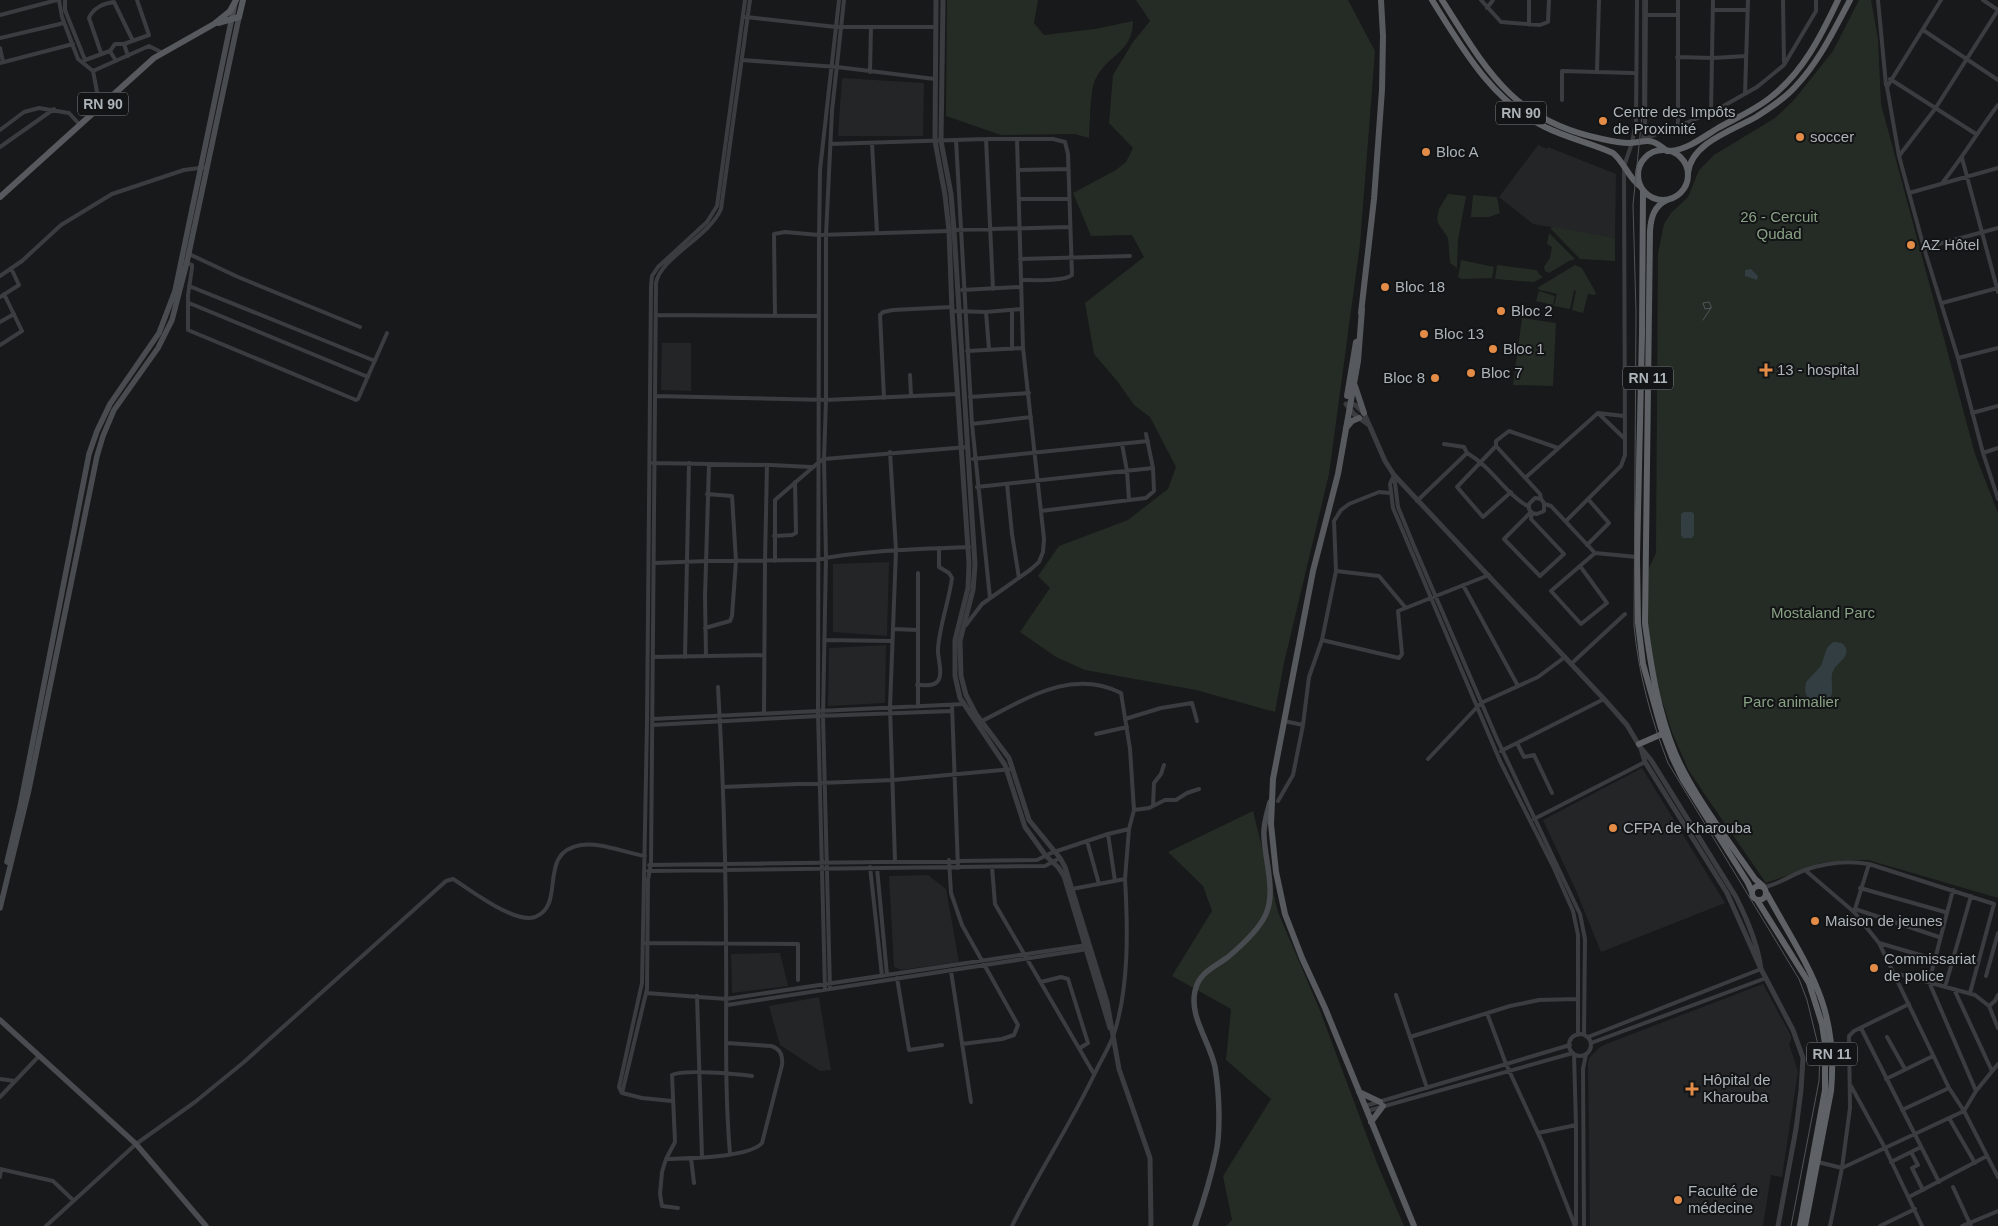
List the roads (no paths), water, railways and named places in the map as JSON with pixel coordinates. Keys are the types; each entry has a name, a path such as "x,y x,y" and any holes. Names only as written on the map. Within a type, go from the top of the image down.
{"highway":[{"name":"RN 90","path":"1432,0 1482,76 1515,109 1544,127 1613,153 1632,179 1642,189"},
{"name":"RN 90","path":"1442,0 1483,65 1517,101 1537,116 1560,126 1600,139 1632,143 1642,140 1656,143 1669,151"},
{"path":"1838,0 1825,30 1807,58 1771,97 1692,144 1669,151 1652,153 1640,164 1638,180 1642,189 1654,199 1667,200 1680,194 1685,188 1689,166 1695,155 1709,143 1780,101 1796,86 1823,50 1850,0"},
{"path":"1669,151 1682,160 1688,173"},
{"name":"RN 11","path":"1642,189 1642,333 1637,557 1638,623 1643,664 1662,734 1683,780 1752,892"},
{"name":"RN 11","path":"1667,200 1656,209 1651,221 1650,231 1645,623 1647,642 1657,692 1676,754 1712,816 1754,879 1765,890 1815,980 1829,1022 1833,1069 1831,1091 1804,1226"},
{"path":"1640,746 1662,734"},
{"path":"1756,886 1765,890 1762,899 1757,900 1753,897 1752,892 1756,886"},
{"name":"RN 11","path":"1757,900 1810,983 1816,1001 1825,1044 1824,1090 1800,1226"}],"main road":[{"name":"RN 90","path":"214,24 235,18 238,0"},
{"name":"RN 90","path":"0,196 154,58 214,24 230,11 238,0"},
{"path":"1195,1226 1216,1153 1219,1125 1215,1067 1193,1004 1199,980 1208,969 1228,956 1259,926 1270,902 1264,834 1313,571 1334,489 1345,430 1362,309 1374,199 1382,90 1384,36 1381,0"},
{"path":"0,908 29,789 102,436 114,410 167,334 178,302 184,261 235,18"},
{"path":"0,892 20,807 89,454 97,431 110,404 151,345 163,324 184,261 189,254 204,167"},
{"path":"1334,489 1348,406 1354,384 1360,344 1362,309"},
{"path":"1345,430 1349,423 1361,416 1354,384"},
{"path":"1271,798 1271,824 1276,872 1285,914 1414,1226"},
{"path":"0,1020 136,1144 206,1226"},
{"path":"1359,1091 1381,1104 1371,1122"}],"street":[{"path":"0,15 58,0 64,23 80,62 93,71 100,107"},
{"path":"65,0 65,10 85,60 110,51 115,44 124,44 149,35 136,0"},
{"path":"672,1101 622,1094 619,1087 644,993 648,943 649,871 651,865 656,283 658,274 710,226 721,209 742,60 745,0"},
{"path":"644,993 642,943 647,726 651,281 658,267 707,222 717,206 745,17 750,0"},
{"path":"839,0 839,27"},
{"path":"830,989 827,984 823,868 825,862 818,559 819,235 820,170 844,0"},
{"path":"936,0 935,78 938,141 951,194 960,290 964,312 975,459 990,598"},
{"path":"938,141 943,0"},
{"path":"1481,0 1501,22 1529,25 1540,25 1548,22 1549,0"},
{"path":"1487,8 1493,0"},
{"path":"1529,0 1529,25"},
{"path":"1597,71 1599,0"},
{"path":"1566,522 1622,465 1625,455 1624,166 1632,143 1636,121 1637,0"},
{"path":"1642,140 1645,133 1646,0"},
{"path":"1678,0 1678,126"},
{"path":"1711,113 1713,0"},
{"path":"1745,94 1748,0"},
{"path":"1783,0 1784,64"},
{"path":"1642,140 1711,113 1757,87 1784,64 1816,12 1816,0"},
{"path":"1878,0 1886,87 1899,156 1998,499"},
{"path":"1886,87 1941,0"},
{"path":"1899,156 1935,109 1998,10 1983,0"},
{"path":"101,53 90,18 94,10 109,2 114,2 119,8 133,41"},
{"path":"1714,10 1748,10"},
{"path":"1646,15 1678,15"},
{"path":"745,17 839,27 936,27"},
{"path":"0,38 64,23"},
{"path":"870,72 871,27"},
{"path":"1923,30 1998,80"},
{"path":"0,48 2,62 72,44"},
{"path":"124,44 128,56"},
{"path":"93,71 149,46 163,53"},
{"path":"110,51 116,61"},
{"path":"1678,57 1713,58 1746,56"},
{"path":"742,60 834,67 935,78"},
{"path":"821,714 826,557 824,459 826,234 834,67"},
{"path":"1562,100 1562,70 1633,73"},
{"path":"1890,79 1976,134"},
{"path":"1943,182 1962,158 1976,134 1998,104"},
{"path":"0,130 24,112 40,108 69,112 80,125"},
{"path":"0,147 54,109"},
{"path":"1656,135 1653,139 1656,143"},
{"path":"830,144 986,139 1062,140 1066,146 1068,169 1072,275 1068,278 1020,280"},
{"path":"986,139 993,289"},
{"path":"962,635 976,610 1039,562 1043,552 1041,511 1036,482 1029,393 1023,348 1016,139"},
{"path":"956,140 954,310 958,394 970,487 971,547 968,588 956,629 954,651 956,683 963,704 1010,770 1029,820 1060,858 1065,867 1107,1020 1114,1036 1123,1084 1150,1158 1151,1226"},
{"path":"872,142 877,233"},
{"path":"1942,303 1998,290 1962,158"},
{"path":"0,276 35,250 49,234 61,225 112,194 184,170 204,167"},
{"path":"1909,193 1998,168"},
{"path":"1018,170 1068,169"},
{"path":"1624,184 1626,179 1632,179"},
{"path":"1019,199 1068,199"},
{"path":"775,316 774,234 785,232 819,235 1020,227 1069,227"},
{"path":"1924,248 1998,228"},
{"path":"189,254 238,277 360,327"},
{"path":"1020,259 1071,256 1130,256"},
{"path":"184,261 192,266 189,286 188,330 356,400 387,333"},
{"path":"0,345 22,331 2,296 19,285 11,268"},
{"path":"189,286 375,361"},
{"path":"960,290 1020,287"},
{"path":"960,290 954,310 974,584 962,635 960,651 961,676 970,704 1009,758 1010,770 1025,826 1046,856 1064,876 1087,947"},
{"path":"189,303 368,377"},
{"path":"884,398 880,315 883,312 893,310 986,312 1022,309"},
{"path":"1012,311 1012,349"},
{"path":"986,312 990,349"},
{"path":"0,322 14,314"},
{"path":"656,315 820,316"},
{"path":"967,351 1023,348"},
{"path":"1958,358 1998,348"},
{"path":"910,375 911,396"},
{"path":"970,397 1029,393"},
{"path":"655,396 819,398 826,400 958,394"},
{"path":"1348,406 1369,425 1385,461 1394,475 1627,725 1651,760 1736,897 1757,950 1761,969"},
{"path":"1972,413 1998,406"},
{"path":"1525,478 1598,413 1624,416"},
{"path":"1598,413 1625,439"},
{"path":"972,424 1031,417"},
{"path":"1511,492 1483,518 1456,487 1496,446 1496,442 1509,431 1558,448"},
{"path":"1041,511 1146,498 1154,491 1153,468 1146,434"},
{"path":"968,460 1148,441"},
{"path":"1122,444 1127,471 1129,500"},
{"path":"1444,444 1464,447 1467,453 1481,461 1511,492 1529,506 1532,512 1531,519 1564,554 1540,576 1504,539 1532,512"},
{"path":"1496,446 1540,494 1545,504 1551,506 1595,553 1637,557"},
{"path":"775,561 775,500 819,462 824,459 890,452 964,447"},
{"path":"1983,452 1998,448"},
{"path":"890,452 896,550 890,707 896,861"},
{"path":"1417,501 1467,453"},
{"path":"649,463 768,464 811,468"},
{"path":"686,657 689,463"},
{"path":"706,656 707,494 709,464"},
{"path":"764,714 768,464"},
{"path":"970,487 1036,482 1153,468"},
{"path":"1394,475 1390,484 1393,508 1497,753 1573,911 1578,935 1578,1034"},
{"path":"1381,1104 1574,1053 1581,1056 1590,1050 1591,1044 1586,1036 1584,1009 1586,954 1584,926 1575,901 1502,751 1398,507 1394,475"},
{"path":"774,536 792,535 796,532 795,482"},
{"path":"1007,484 1019,578"},
{"path":"1278,801 1293,774 1303,725 1309,677 1322,640 1336,571 1334,521 1337,515 1349,504 1380,492 1390,492"},
{"path":"705,628 720,626 730,621 736,561 732,496 707,494"},
{"path":"1529,506 1533,500 1541,499"},
{"path":"1587,545 1609,523 1588,499"},
{"path":"1532,512 1542,513 1545,504"},
{"path":"654,564 706,561 765,562 818,559 896,550 971,547"},
{"path":"917,685 932,685 940,677 938,650 940,632 952,578 949,573 939,567 939,548"},
{"path":"1580,566 1607,603 1580,624 1551,591 1595,553"},
{"path":"1336,571 1379,576 1405,607"},
{"path":"918,573 918,707"},
{"path":"1322,640 1399,658 1402,654 1398,611 1489,575"},
{"path":"1463,585 1518,686"},
{"path":"1571,664 1625,614"},
{"path":"892,629 918,630"},
{"path":"824,640 892,641"},
{"path":"647,653 686,657 764,655"},
{"path":"1428,759 1481,703 1538,677 1565,658"},
{"path":"982,721 1033,695 1063,685 1077,683 1100,684 1120,692 1130,749 1134,810 1129,829 1125,879 1127,921 1123,989 1114,1036 1043,1170 1028,1193 1012,1226"},
{"path":"718,687 723,786 727,1005 726,1073 730,1154"},
{"path":"1497,753 1604,699"},
{"path":"1125,719 1160,708 1192,703 1197,721"},
{"path":"647,718 720,719 821,714 890,707 970,704"},
{"path":"952,705 958,868"},
{"path":"647,726 764,714 890,714 952,711"},
{"path":"1284,721 1303,725"},
{"path":"1096,734 1127,727"},
{"path":"1517,743 1524,757 1534,755 1552,793"},
{"path":"1640,746 1646,762 1727,893 1761,969 1793,1030 1801,1050 1803,1058 1801,1090 1796,1129 1778,1226"},
{"path":"1530,821 1646,762"},
{"path":"1153,806 1154,783 1161,774 1164,765"},
{"path":"723,786 823,784 955,776 1010,770"},
{"path":"1134,810 1153,806 1165,800 1176,800 1187,793 1199,789"},
{"path":"644,865 1034,860 1108,834 1129,829"},
{"path":"1108,834 1116,881"},
{"path":"1087,841 1099,884"},
{"path":"46,1226 136,1144 238,1068 446,881 453,879 514,915 526,918 534,917 540,914 551,900 553,871 558,860 566,852 581,845 591,845 645,856"},
{"path":"643,871 1045,866 1054,863 1060,858"},
{"path":"949,860 951,894 962,925 1018,1025 1014,1035 1002,1039 962,1044"},
{"path":"825,862 828,868 827,984 825,990"},
{"path":"869,862 882,981"},
{"path":"876,862 888,980"},
{"path":"1765,890 1805,870 1838,862 1869,864 1994,904 1995,907 1970,993"},
{"path":"1854,911 1869,864"},
{"path":"992,866 995,904 1094,1074"},
{"path":"1805,870 1854,911 1879,943 1949,1088 1964,1111 1998,1177"},
{"path":"1072,889 1125,879"},
{"path":"1860,888 1945,912"},
{"path":"1952,890 1929,982 1976,1091"},
{"path":"1945,987 1971,896"},
{"path":"1854,911 1940,936"},
{"path":"1986,976 1998,933"},
{"path":"642,943 798,944 798,980"},
{"path":"1879,943 1934,959"},
{"path":"727,1005 888,980 897,976 982,961 1087,947"},
{"path":"644,993 726,999 887,975 897,976 951,971 984,966 1026,956"},
{"path":"1576,1226 1574,1053 1570,1045 1572,1038 1578,1034 1586,1036 1761,969"},
{"path":"951,971 971,1102"},
{"path":"1894,973 1976,995 1989,1006 1998,1028"},
{"path":"897,976 909,1050 942,1045"},
{"path":"1041,982 1061,977 1068,979 1088,1043 1080,1048"},
{"path":"1591,1044 1766,978"},
{"path":"1954,989 1992,1071"},
{"path":"1989,1006 1996,1001 1998,994"},
{"path":"1396,995 1427,1088"},
{"path":"697,996 702,1157"},
{"path":"1410,1037 1510,1006 1539,1000 1577,999"},
{"path":"1684,999 1687,1007"},
{"path":"1830,1226 1842,1168 1850,1108 1848,1038 1851,1033 1909,1004"},
{"path":"1577,1009 1584,1009"},
{"path":"1487,1013 1508,1070 1538,1133 1576,1226"},
{"path":"1860,1028 1939,1182"},
{"path":"1887,1037 1905,1069"},
{"path":"666,1159 730,1154 752,1150 762,1143 782,1059 780,1052 776,1048 727,1043"},
{"path":"1366,1109 1427,1088 1570,1045"},
{"path":"1584,1226 1583,1069 1586,1054"},
{"path":"0,1097 39,1056"},
{"path":"1886,1079 1933,1056"},
{"path":"1818,1162 1842,1168 1964,1111 1976,1091 1998,1064"},
{"path":"678,1208 664,1207 661,1203 662,1172 675,1142 672,1075 676,1073 726,1073 752,1076"},
{"path":"0,1079 15,1081"},
{"path":"1850,1084 1885,1148 1922,1226"},
{"path":"1902,1110 1949,1088"},
{"path":"1850,1108 1862,1107"},
{"path":"1949,1118 1975,1163"},
{"path":"1538,1133 1576,1126"},
{"path":"1891,1162 1921,1147"},
{"path":"1921,1147 1911,1152 1918,1165 1912,1168 1923,1190"},
{"path":"1909,1197 1987,1156"},
{"path":"692,1158 694,1183"},
{"path":"0,1177 1,1169 53,1181 73,1200"},
{"path":"1953,1187 1971,1224"},
{"path":"1880,1226 1914,1209"},
{"path":"1962,1226 1971,1224 1998,1211"}],"tram line":[{"path":"1643,0 1643,106 1633,205 1636,312 1634,625 1636,643 1646,695 1668,763 1799,979 1807,1000 1820,1053 1819,1081 1791,1226"},
{"path":"1703,320 1711,308 1709,302 1703,303 1705,309 1711,308"}],"place":[{"name":"Centre des Impôts de Proximité","path":"1603,121"},
{"name":"soccer","path":"1800,137"},
{"name":"Bloc A","path":"1426,152"},
{"name":"AZ Hôtel","path":"1911,245"},
{"name":"Bloc 18","path":"1385,287"},
{"name":"Bloc 2","path":"1501,311"},
{"name":"Bloc 13","path":"1424,334"},
{"name":"Bloc 1","path":"1493,349"},
{"name":"13 - hospital","path":"1766,370"},
{"name":"Bloc 7","path":"1471,373"},
{"name":"Bloc 8","path":"1435,378"},
{"name":"CFPA de Kharouba","path":"1613,828"},
{"name":"Maison de jeunes","path":"1815,921"},
{"name":"Commissariat de police","path":"1874,968"},
{"name":"Hôpital de Kharouba","path":"1692,1089"},
{"name":"Faculté de médecine","path":"1678,1200"}],"park label":[{"name":"26 - Cercuit Qudad","path":"1779,226"},
{"name":"Mostaland Parc","path":"1823,613"},
{"name":"Parc animalier","path":"1791,702"}]}
